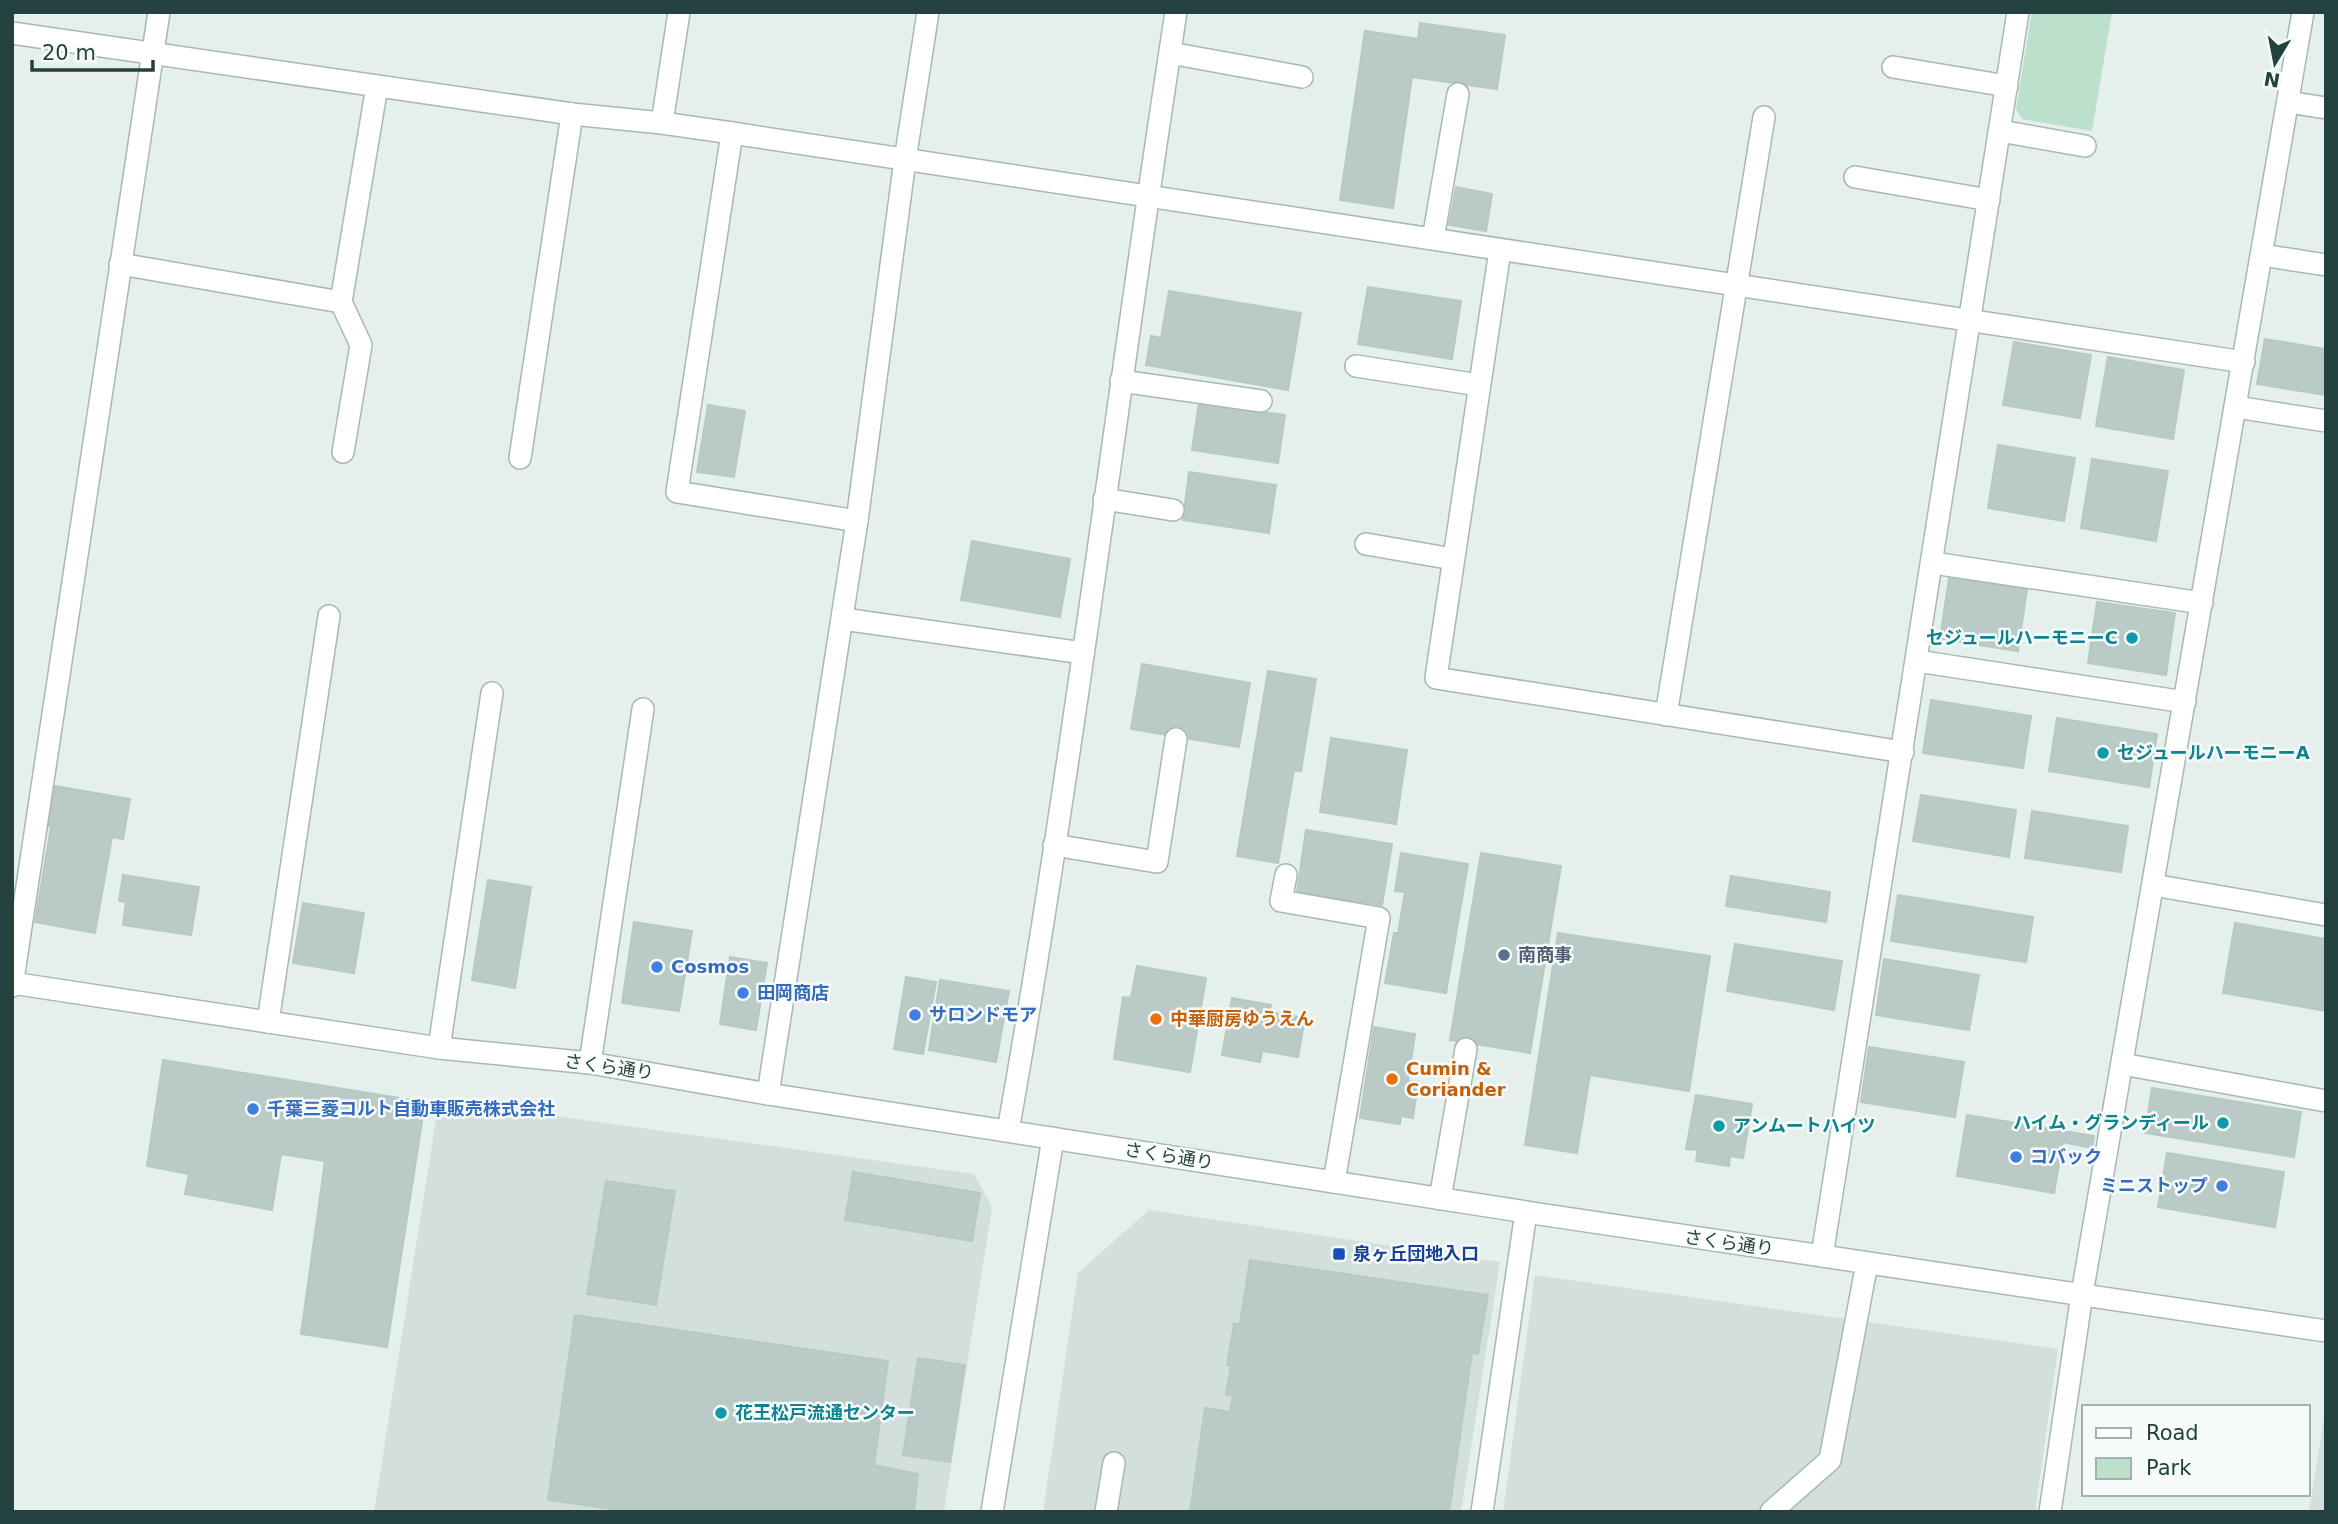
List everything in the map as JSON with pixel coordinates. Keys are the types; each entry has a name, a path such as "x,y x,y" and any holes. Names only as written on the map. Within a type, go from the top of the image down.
{"street":[{"path":"12,984 159,12"},
{"path":"663,123 679,12"},
{"path":"768,1094 843,619 905,160 928,12"},
{"path":"1008,1131 1083,653 1147,196 1176,12"},
{"path":"1822,1256 2018,12"},
{"path":"2050,1512 2082,1294 2303,12"},
{"path":"12,33 572,114 732,133 2244,362"},
{"path":"1170,53 1302,77"},
{"path":"1892,67 2007,86"},
{"path":"344,452 361,345 341,302 377,86"},
{"path":"1433,239 1458,94"},
{"path":"2288,102 2326,108"},
{"path":"520,458 572,114"},
{"path":"1666,715 1764,117"},
{"path":"2000,131 2085,146"},
{"path":"732,133 677,492 857,521"},
{"path":"1855,177 1989,200"},
{"path":"1500,250 1436,678 1903,752"},
{"path":"2262,255 2326,265"},
{"path":"120,264 341,302"},
{"path":"1356,366 1479,385"},
{"path":"1121,381 1261,401"},
{"path":"2236,407 2326,421"},
{"path":"1104,499 1173,510"},
{"path":"1366,544 1453,559"},
{"path":"1933,562 2202,603"},
{"path":"268,1022 328,616"},
{"path":"843,619 1083,653"},
{"path":"1917,661 2185,702"},
{"path":"439,1048 492,693"},
{"path":"590,1063 643,709"},
{"path":"1054,845 1157,862 1176,739"},
{"path":"1286,876 1281,901 1379,918 1334,1182"},
{"path":"2153,885 2326,915"},
{"name":"さくら通り","path":"12,984 439,1048 590,1063 768,1094 1440,1199 2326,1331"},
{"path":"1440,1199 1466,1049"},
{"path":"2122,1064 2326,1101"},
{"path":"992,1512 1053,1138"},
{"path":"1482,1512 1526,1212"},
{"path":"1771,1512 1830,1460 1867,1263"},
{"path":"1107,1512 1114,1463"}],"shaded area":[{"path":"439,1100 974,1174 992,1207 944,1512 374,1512"},
{"path":"1149,1210 1500,1262 1461,1512 1043,1512 1078,1273"},
{"path":"1535,1275 2058,1349 2035,1512 1503,1512"},
{"path":"2326,1405 2326,1512 2309,1512"}],"green space":[{"path":"2032,12 2112,12 2092,131 2022,119 2016,109"}],"building":[{"path":"1420,23 1505,35 1497,89 1412,77 1393,208 1340,200 1365,31 1418,39"},
{"path":"1456,187 1492,194 1486,231 1449,225"},
{"path":"1368,287 1461,301 1452,359 1358,344"},
{"path":"1169,291 1301,313 1288,390 1146,365 1151,336 1161,338"},
{"path":"2265,339 2326,349 2326,395 2257,384"},
{"path":"2014,342 2091,355 2080,418 2003,405"},
{"path":"2108,357 2184,370 2173,439 2096,426"},
{"path":"1199,403 1285,415 1278,463 1192,450"},
{"path":"708,405 745,411 734,477 697,472"},
{"path":"1998,445 2075,458 2064,521 1988,508"},
{"path":"2092,459 2168,471 2156,541 2081,528"},
{"path":"1189,472 1276,485 1269,533 1183,520"},
{"path":"972,541 1070,559 1060,617 961,600"},
{"path":"1949,578 2027,589 2018,651 1940,639"},
{"name":"セジュールハーモニーC","path":"2097,602 2175,613 2166,675 2088,663"},
{"path":"1142,664 1250,683 1239,747 1131,729"},
{"path":"1268,671 1316,679 1301,771 1294,770 1278,863 1237,856"},
{"path":"1931,700 2031,716 2023,768 1923,753"},
{"name":"セジュールハーモニーA","path":"2057,718 2157,734 2149,787 2049,771"},
{"path":"1331,738 1407,750 1396,824 1320,812"},
{"path":"55,786 130,799 123,839 112,837 95,933 35,922"},
{"path":"1921,795 2016,810 2009,857 1913,841"},
{"path":"2032,811 2128,826 2121,872 2025,858"},
{"path":"1306,830 1392,844 1382,905 1297,892"},
{"path":"1401,853 1468,864 1446,993 1385,983 1405,892 1395,891"},
{"path":"1481,853 1561,866 1530,1053 1450,1040"},
{"path":"123,875 199,887 191,935 123,925 126,902 119,901"},
{"path":"1731,876 1830,892 1826,922 1726,906"},
{"path":"488,880 531,887 515,988 472,980"},
{"path":"1898,895 2033,917 2026,962 1891,941"},
{"path":"303,903 364,913 354,973 293,963"},
{"path":"634,922 692,931 679,1011 622,1003"},
{"path":"2235,923 2326,939 2326,1011 2223,993"},
{"path":"1558,933 1710,956 1689,1091 1590,1075 1577,1153 1525,1145"},
{"path":"1735,944 1842,961 1834,1010 1727,991"},
{"path":"730,957 767,963 756,1030 720,1024"},
{"path":"1884,959 1979,975 1969,1030 1876,1015"},
{"path":"1137,966 1206,978 1190,1072 1114,1059 1123,997 1131,998"},
{"path":"906,977 936,982 923,1054 894,1049"},
{"path":"940,980 1009,991 996,1062 929,1050"},
{"path":"1232,998 1271,1005 1269,1012 1305,1018 1298,1057 1262,1051 1260,1062 1222,1055"},
{"path":"1374,1027 1415,1034 1408,1081 1418,1082 1413,1118 1401,1116 1400,1124 1360,1118"},
{"path":"1869,1047 1964,1062 1955,1117 1861,1102"},
{"path":"163,1060 425,1102 387,1347 301,1334 325,1161 281,1154 272,1210 185,1194 189,1174 147,1166"},
{"name":"ハイム・グランディール","path":"2152,1088 2301,1112 2294,1157 2145,1133"},
{"name":"アンムートハイツ","path":"1696,1095 1752,1104 1743,1158 1730,1156 1729,1166 1696,1161 1698,1150 1686,1149"},
{"path":"1967,1115 2094,1136 2092,1148 2063,1142 2054,1193 1957,1176"},
{"path":"2167,1153 2284,1172 2275,1227 2158,1207"},
{"path":"853,1172 980,1193 972,1241 845,1220"},
{"path":"606,1181 675,1191 656,1305 587,1294"},
{"path":"1250,1260 1488,1295 1478,1354 1472,1353 1449,1512 1190,1512 1205,1408 1230,1412 1233,1396 1226,1395 1231,1366 1227,1365 1234,1324 1240,1324"},
{"name":"花王松戸流通センター","path":"575,1315 888,1361 874,1465 918,1474 914,1512 634,1512 548,1500"},
{"path":"918,1358 965,1365 950,1462 903,1455"}],"place":[{"name":"セジュールハーモニーC","path":"2132,638"},
{"name":"セジュールハーモニーA","path":"2103,753"},
{"name":"南商事","path":"1504,955"},
{"name":"Cosmos","path":"657,967"},
{"name":"田岡商店","path":"743,993"},
{"name":"サロンドモア","path":"915,1015"},
{"name":"中華厨房ゆうえん","path":"1156,1019"},
{"name":"Cumin & Coriander","path":"1392,1079"},
{"name":"千葉三菱コルト自動車販売株式会社","path":"253,1109"},
{"name":"ハイム・グランディール","path":"2223,1123"},
{"name":"アンムートハイツ","path":"1719,1126"},
{"name":"コバック","path":"2016,1157"},
{"name":"ミニストップ","path":"2222,1186"},
{"name":"泉ヶ丘団地入口","path":"1339,1254"},
{"name":"花王松戸流通センター","path":"721,1413"}]}
